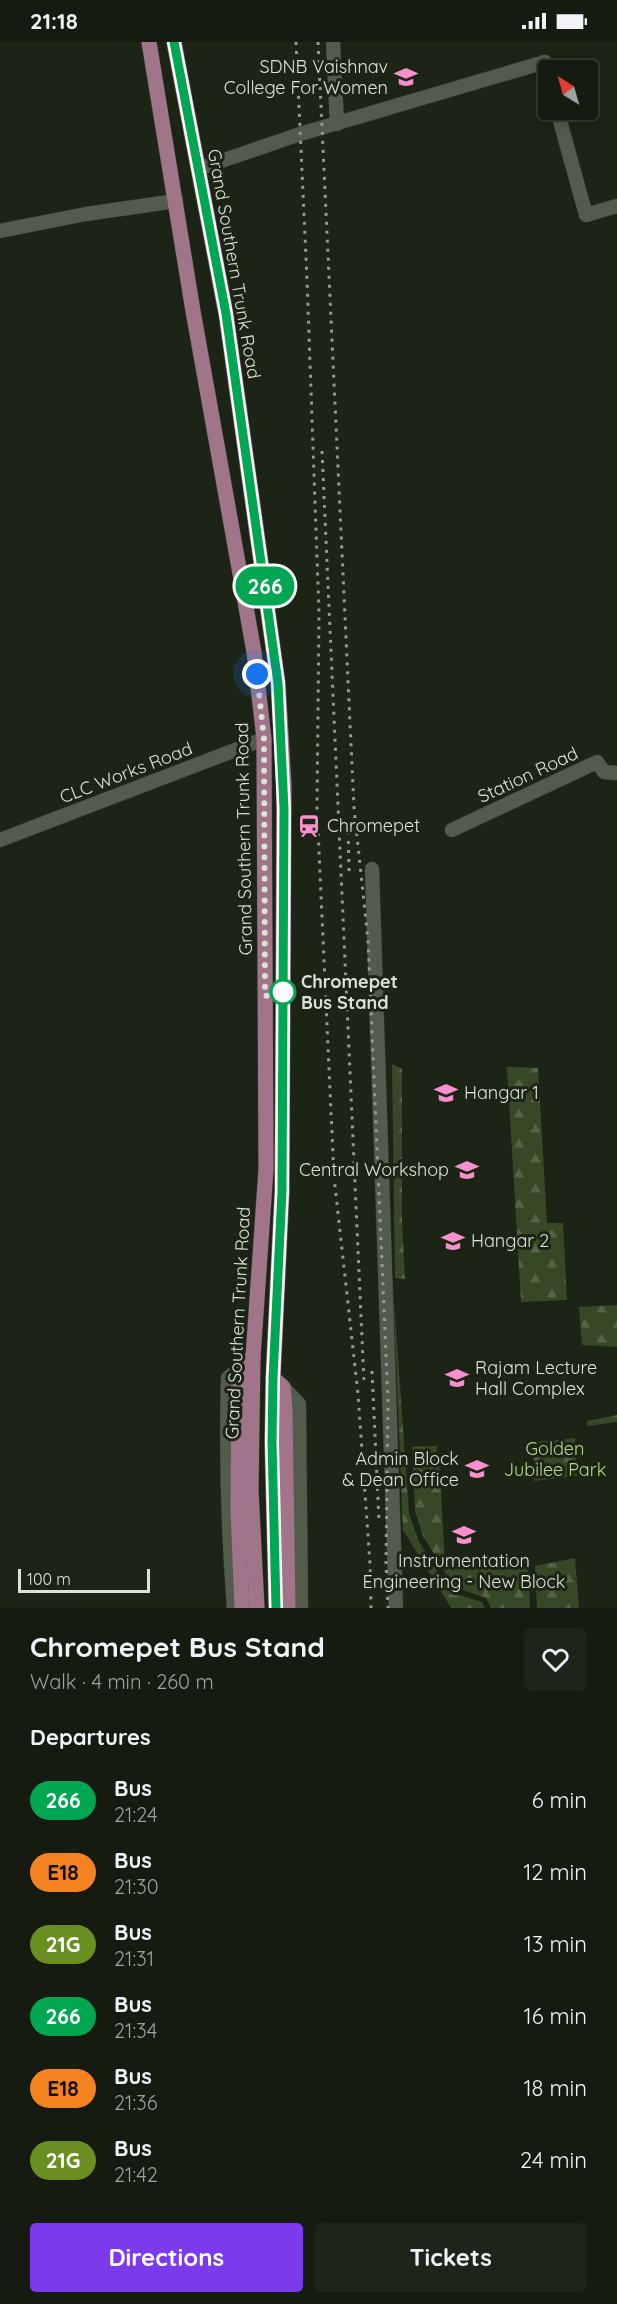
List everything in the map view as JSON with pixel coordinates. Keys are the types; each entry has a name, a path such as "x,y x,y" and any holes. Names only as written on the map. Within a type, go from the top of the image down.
{"main road":[{"name":"Grand Southern Trunk Road","path":"149,42 193,311 254,652 264,739 266,1169 253,1358 251,1490 257,1608"},
{"name":"Grand Southern Trunk Road","path":"174,42 226,314 277,672 284,775 282,1191 278,1382 272,1442 276,1608"},
{"path":"242,1608 238,1509 239,1368 253,1358"},
{"path":"278,1382 285,1410 288,1608"}],"street":[{"path":"333,42 337,124"},
{"path":"198,169 300,134 538,64"},
{"path":"560,120 586,215 617,206"},
{"path":"0,231 86,214 176,201"},
{"name":"CLC Works Road","path":"0,840 264,739"},
{"name":"Station Road","path":"452,830 597,762 604,772 617,772"},
{"path":"372,869 396,1608"},
{"path":"234,1608 229,1554 227,1397 228,1378 239,1368"},
{"path":"278,1382 299,1404 301,1608"}],"green space":[{"path":"392,1064 402,1069 402,1220 405,1279 395,1278"},
{"path":"507,1067 538,1068 547,1223 563,1223 567,1300 521,1302"},
{"path":"393,1286 409,1513 418,1540 450,1592 482,1602 485,1608 451,1608 403,1530"},
{"path":"617,1305 617,1347 582,1345 579,1307"},
{"path":"617,1415 617,1422 587,1426 587,1421"},
{"name":"Golden Jubilee Park","path":"575,1438 577,1476 534,1481 534,1442"},
{"path":"437,1446 436,1461 440,1474 445,1565 528,1565 530,1608 491,1608 486,1598 454,1587 423,1536 415,1511 412,1447"},
{"path":"575,1558 579,1608 537,1608 535,1566"}],"railway":[{"path":"296,42 319,613 317,808 334,1177 358,1394 371,1608"},
{"path":"318,42 354,808 368,940 388,1402 386,1563 388,1608"},
{"path":"322,451 364,1383"},
{"path":"348,823 349,871"},
{"path":"372,1371 379,1521"}],"bus line":[{"name":"266","path":"174,42 226,314 278,683 284,809 282,1191 272,1442 276,1608"}],"place":[{"name":"SDNB Vaishnav College For Women","path":"406,77"},
{"name":"Chromepet","path":"309,826"},
{"name":"Chromepet Bus Stand","path":"283,992"},
{"name":"Hangar 1","path":"446,1093"},
{"name":"Central Workshop","path":"467,1170"},
{"name":"Hangar 2","path":"453,1241"},
{"name":"Rajam Lecture Hall Complex","path":"457,1378"},
{"name":"Admin Block & Dean Office","path":"477,1469"},
{"name":"Instrumentation Engineering - New Block","path":"464,1535"}],"route":[{"path":"257,674 264,739 265,996 283,992"}]}
